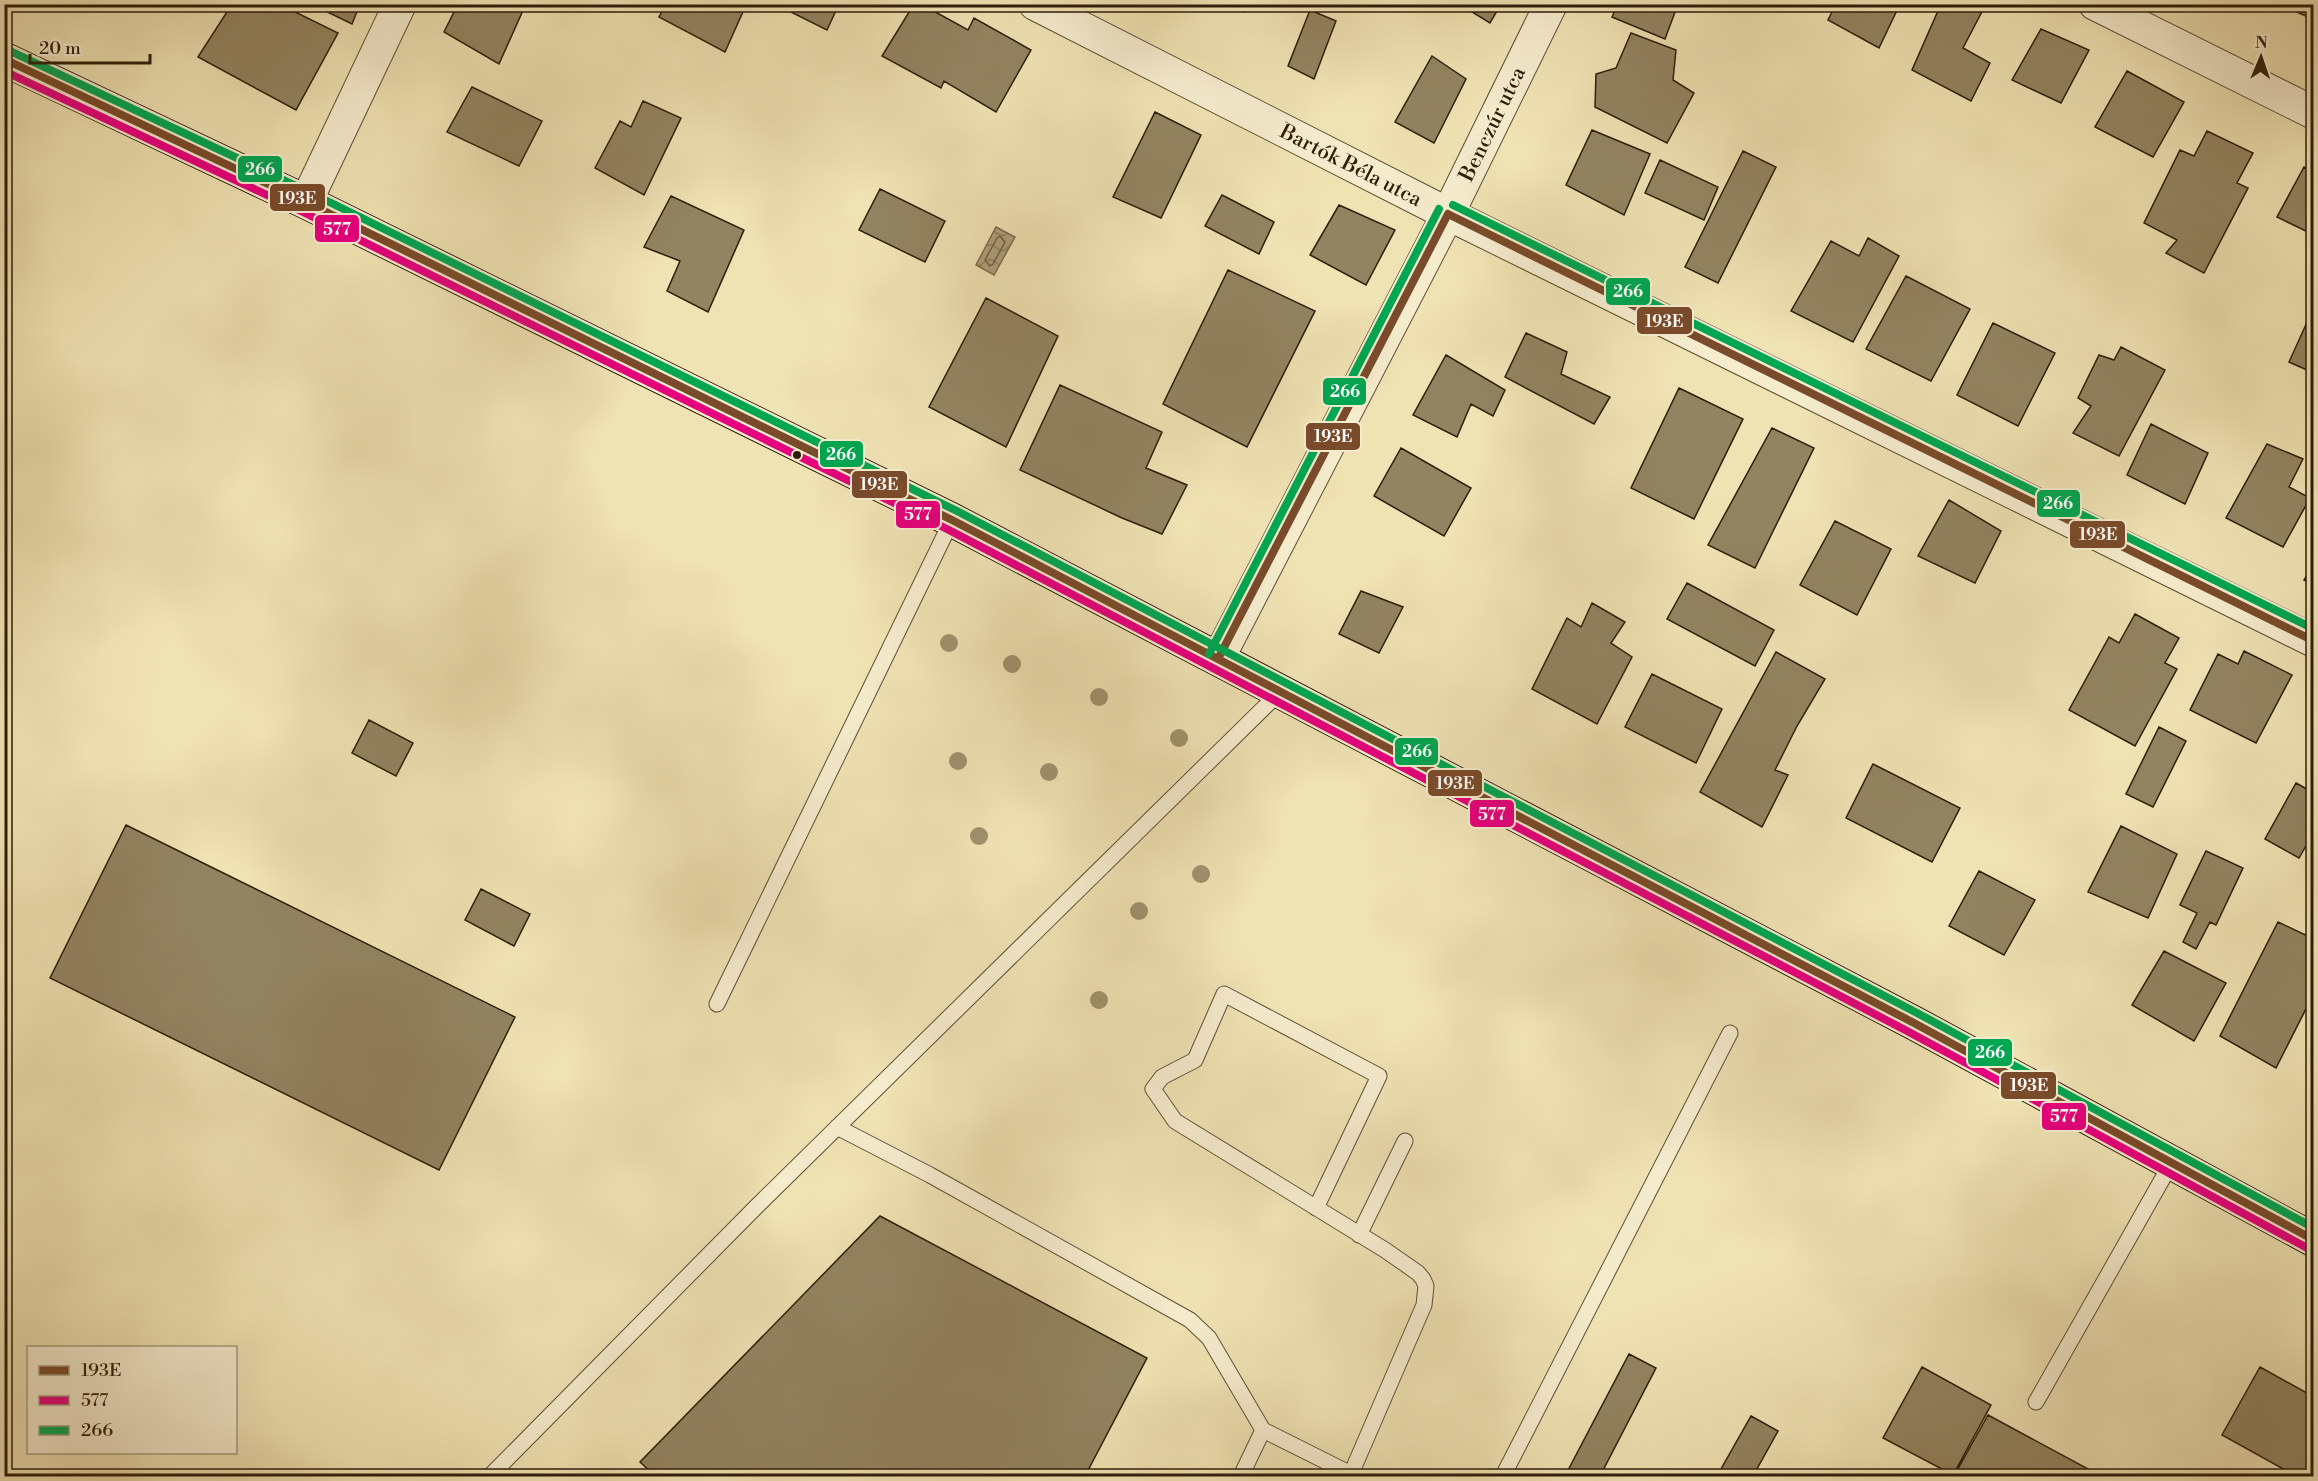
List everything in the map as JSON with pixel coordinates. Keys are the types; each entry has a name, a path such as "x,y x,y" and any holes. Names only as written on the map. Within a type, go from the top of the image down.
{"main road":[{"path":"4,59 306,202 952,520 1914,1023 2172,1161 2313,1240"}],"street":[{"path":"306,202 400,4"},
{"name":"Bartók Béla utca","path":"1035,4 1448,214 2313,641"},
{"name":"Benczúr utca","path":"1218,659 1448,214 1551,4"},
{"path":"2095,4 2313,113"}],"lane":[{"path":"717,1004 952,520"},
{"path":"490,1476 837,1128 1281,691"},
{"path":"837,1128 930,1175 1190,1320 1209,1338 1263,1430 1353,1475 1424,1305 1426,1296 1423,1279 1418,1273 1359,1235 1175,1121 1153,1089 1162,1077 1195,1060 1224,994 1379,1076 1316,1208"},
{"path":"1503,1476 1730,1033"},
{"path":"1359,1235 1406,1141"},
{"path":"2036,1402 2172,1161"},
{"path":"1241,1476 1263,1430"}],"water":[{"path":"996,227 1015,237 994,275 976,265"}],"building":[{"path":"232,4 279,4 338,33 296,110 198,57"},
{"path":"311,4 360,4 352,24"},
{"path":"458,4 516,4 524,8 499,64 444,32"},
{"path":"666,4 746,5 725,52 659,17"},
{"path":"775,4 839,4 827,30"},
{"path":"914,4 921,4 968,30 974,18 1031,50 996,112 944,81 941,88 882,56"},
{"path":"1227,4 1248,4 1244,12"},
{"path":"1459,4 1501,4 1490,23"},
{"path":"1618,4 1678,4 1665,39 1612,17"},
{"path":"1836,4 1900,4 1879,48 1828,20"},
{"path":"1941,4 1986,4 1963,48 1990,63 1971,101 1912,70"},
{"path":"2279,4 2314,4 2314,9 2308,17"},
{"path":"1310,10 1336,21 1314,79 1288,66"},
{"path":"2041,29 2089,50 2061,103 2012,80"},
{"path":"1631,33 1676,50 1673,80 1694,93 1667,143 1595,107 1596,74 1616,68"},
{"path":"1432,56 1466,79 1434,143 1395,122"},
{"path":"2127,71 2184,102 2153,157 2095,127"},
{"path":"472,87 542,121 519,166 447,132"},
{"path":"643,101 681,118 644,195 595,168 620,121 631,127"},
{"path":"1155,112 1201,135 1161,218 1113,197"},
{"path":"1592,130 1650,154 1624,215 1566,185"},
{"path":"2207,131 2253,153 2237,183 2248,188 2204,273 2166,253 2177,240 2144,223 2180,150 2194,156"},
{"path":"1743,151 1776,167 1718,283 1685,267"},
{"path":"1660,160 1718,187 1704,220 1645,193"},
{"path":"2304,167 2314,172 2314,235 2277,217"},
{"path":"880,189 945,221 925,262 859,230"},
{"path":"1222,195 1274,222 1259,254 1205,226"},
{"path":"671,196 744,230 708,312 667,291 680,261 644,247"},
{"path":"1339,205 1395,230 1366,285 1310,255"},
{"path":"1868,238 1899,256 1853,342 1791,311 1831,241 1859,256"},
{"path":"1228,270 1315,311 1247,447 1163,404"},
{"path":"1906,276 1970,309 1931,381 1866,349"},
{"path":"986,298 1058,336 1006,447 929,407"},
{"path":"2308,320 2314,323 2314,373 2289,362"},
{"path":"1993,323 2055,353 2018,426 1957,395"},
{"path":"1526,333 1567,352 1561,374 1610,397 1594,424 1505,377"},
{"path":"2121,347 2165,370 2119,456 2073,433 2091,406 2078,398 2099,355 2114,360"},
{"path":"1446,355 1505,390 1493,416 1471,404 1457,437 1413,415"},
{"path":"1060,385 1162,432 1146,468 1187,485 1162,534 1122,518 1020,470"},
{"path":"1679,388 1743,419 1694,519 1631,488"},
{"path":"2151,424 2208,453 2185,504 2127,475"},
{"path":"1772,428 1814,448 1755,568 1708,545"},
{"path":"2267,444 2303,459 2289,487 2310,498 2283,547 2226,518"},
{"path":"1401,448 1471,488 1444,536 1374,496"},
{"path":"1949,500 2001,531 1975,583 1918,556"},
{"path":"1835,521 1891,549 1857,615 1800,585"},
{"path":"2314,564 2314,585 2304,580"},
{"path":"1687,583 1774,630 1755,666 1667,619"},
{"path":"1361,591 1403,607 1379,653 1339,634"},
{"path":"1592,603 1625,622 1611,643 1632,657 1597,724 1532,689 1567,618 1581,627"},
{"path":"2135,614 2179,638 2165,663 2177,669 2135,746 2069,710 2109,637 2119,643"},
{"path":"2244,651 2292,675 2256,743 2190,710 2218,654 2238,664"},
{"path":"1776,652 1825,679 1797,726 1775,770 1788,775 1762,827 1700,792"},
{"path":"1652,674 1722,709 1696,763 1625,727"},
{"path":"369,720 413,743 396,776 352,753"},
{"path":"2159,727 2186,741 2153,807 2126,794"},
{"path":"1873,764 1960,808 1932,862 1846,818"},
{"path":"2296,783 2314,793 2314,832 2299,858 2265,839"},
{"path":"126,825 515,1017 439,1170 50,978"},
{"path":"2121,826 2177,854 2148,918 2088,892"},
{"path":"2206,851 2243,868 2216,925 2210,922 2196,949 2183,942 2197,913 2180,905"},
{"path":"1979,871 2035,900 2004,955 1949,926"},
{"path":"481,889 530,914 514,946 465,920"},
{"path":"2278,922 2314,939 2314,993 2276,1068 2220,1036"},
{"path":"2164,951 2226,983 2194,1041 2132,1005"},
{"path":"880,1216 1147,1358 1085,1476 655,1476 640,1462"},
{"path":"1629,1354 1656,1368 1600,1476 1565,1476"},
{"path":"1922,1367 1991,1405 1953,1475 1883,1438"},
{"path":"2260,1367 2314,1397 2314,1476 2296,1476 2222,1435"},
{"path":"1988,1415 2101,1476 1954,1476"},
{"path":"1751,1416 1778,1431 1753,1476 1717,1476"}],"transit line":[{"name":"266","path":"8,50 311,193 957,511 1919,1014 2314,1228"},
{"name":"193E","path":"4,59 306,202 952,520 1914,1023 2314,1240"},
{"name":"577","path":"4,71 301,211 947,529 1909,1032 2309,1249"},
{"name":"266","path":"1453,205 2314,629"},
{"name":"266","path":"1209,654 1439,209"},
{"name":"193E","path":"1448,214 2314,641"},
{"name":"193E","path":"1218,659 1448,214"}]}
